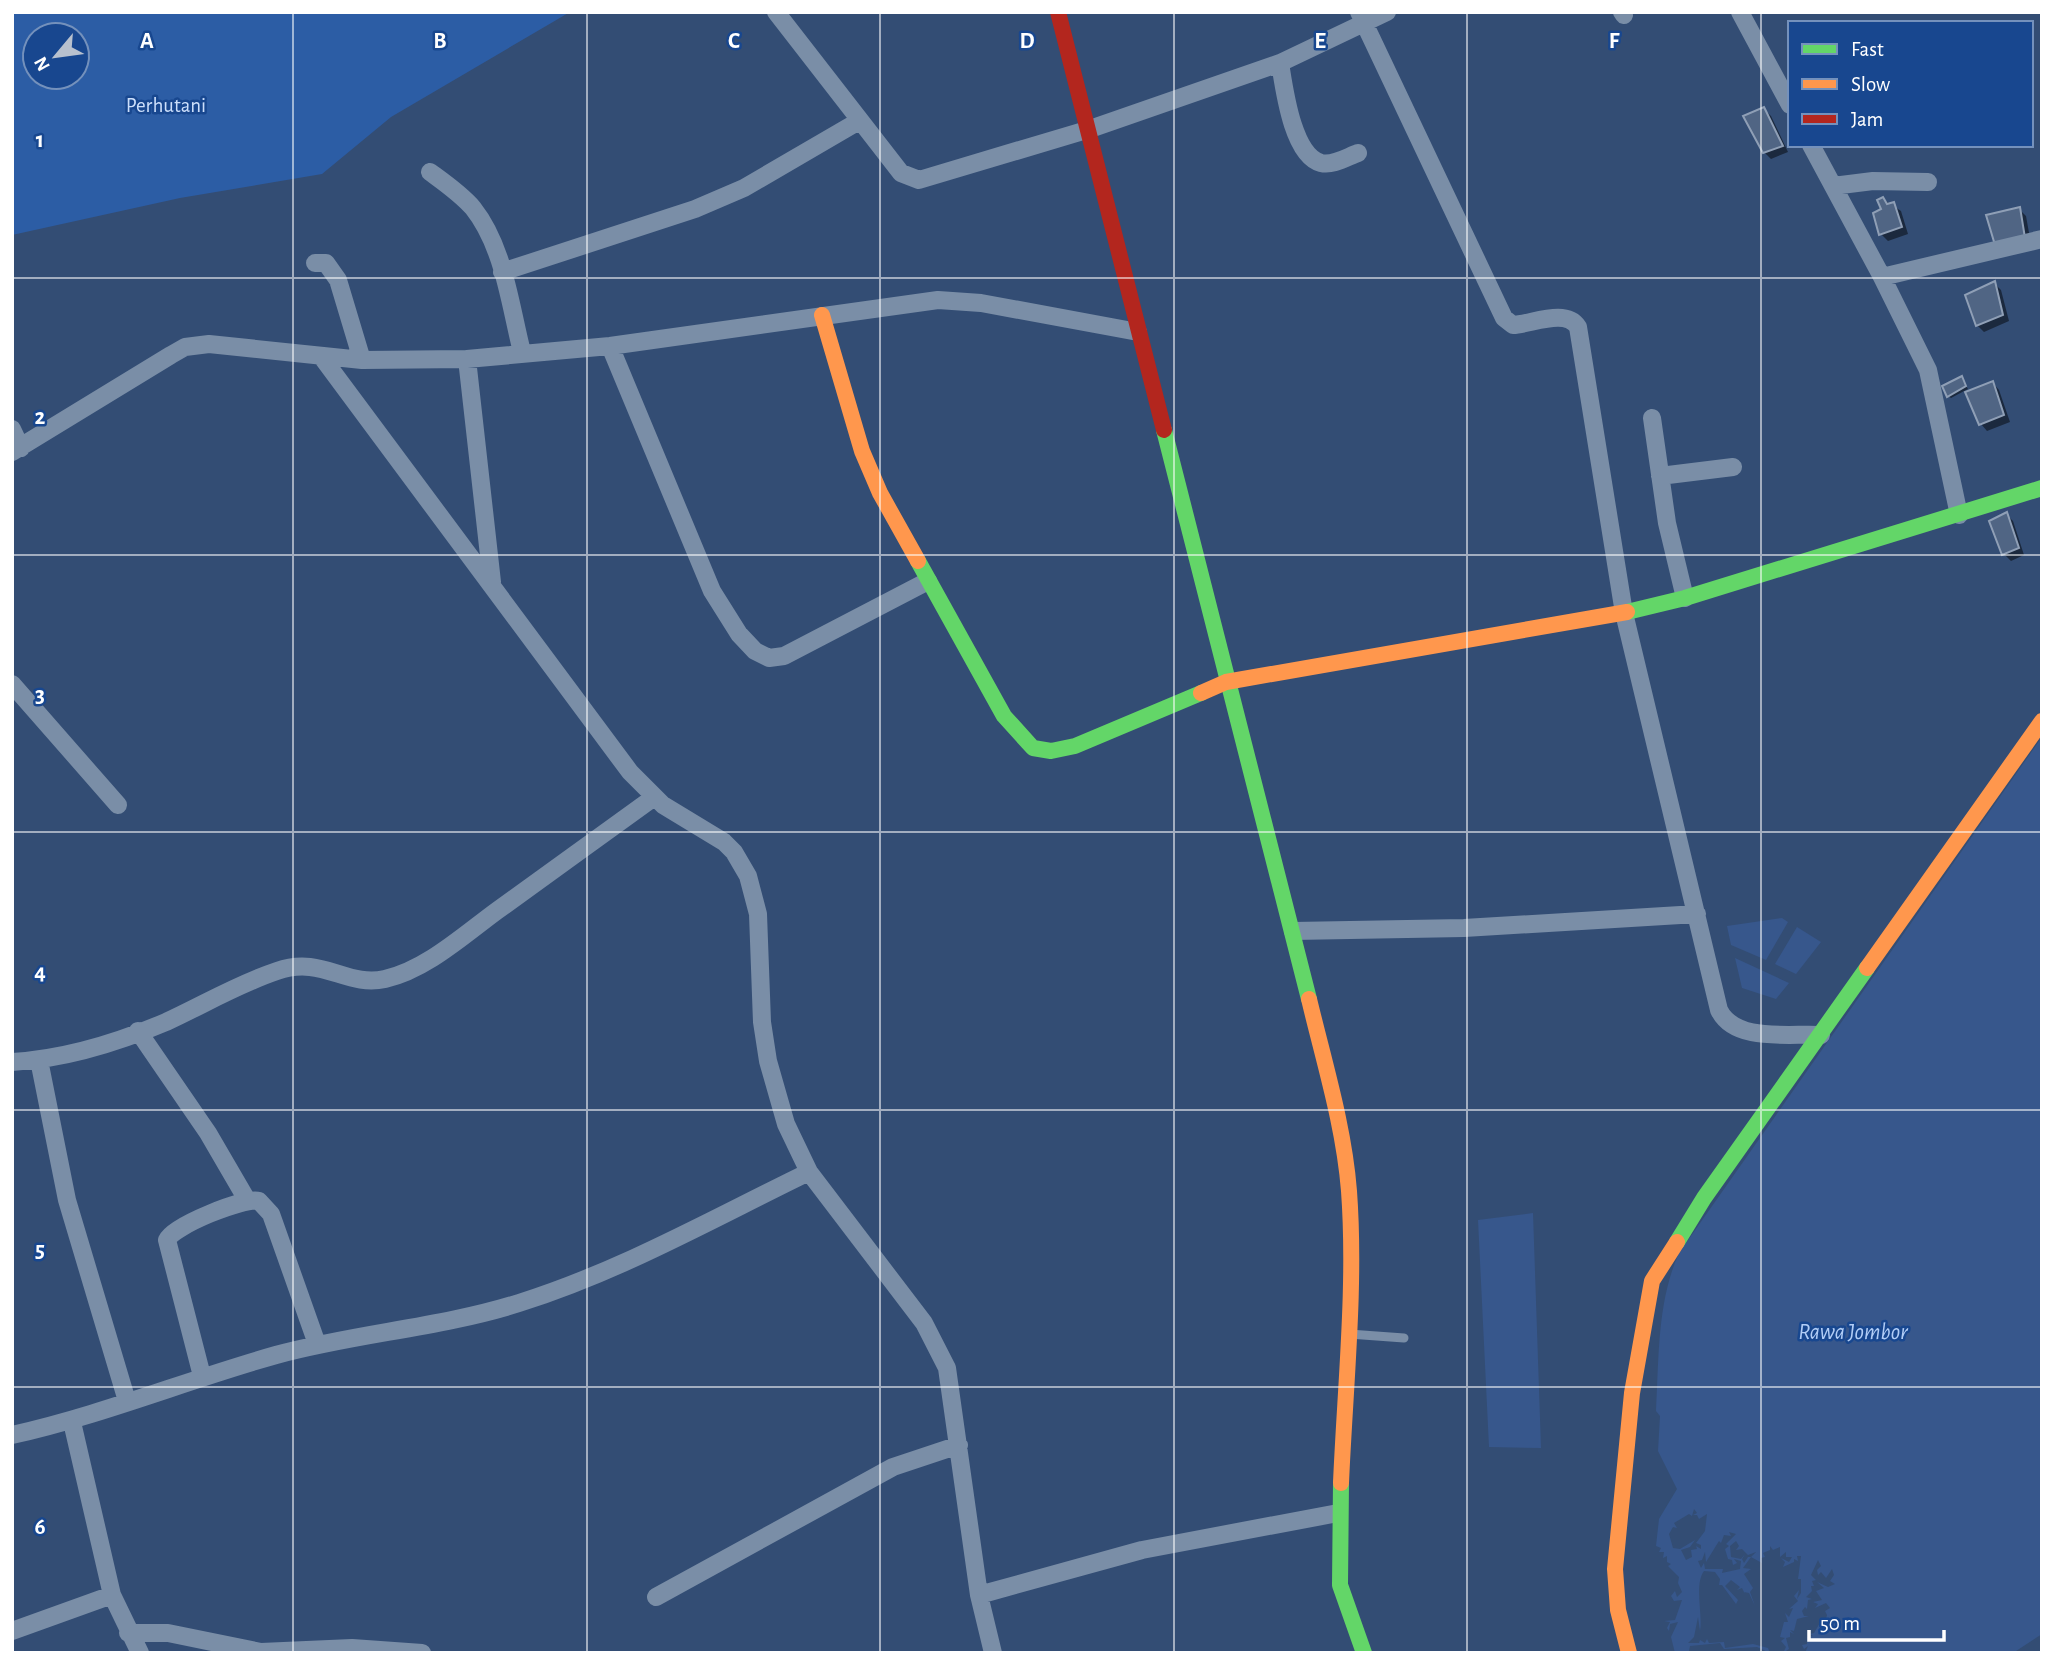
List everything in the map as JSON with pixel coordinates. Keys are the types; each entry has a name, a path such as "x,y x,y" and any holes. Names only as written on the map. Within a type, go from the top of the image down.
{"street":[{"path":"776,12 901,173 919,180 1090,129 1280,63 1362,18 1387,12"},
{"path":"1058,12 1090,129 1226,682 1293,931 1337,1115 1349,1191 1347,1334 1338,1513 1340,1585 1364,1653"},
{"path":"1740,12 1788,100"},
{"path":"1362,18 1504,318 1513,325 1563,317 1577,325 1624,613 1697,914 1713,992 1727,1022 1748,1032 1821,1035"},
{"path":"1280,63 1292,120 1310,157 1329,163 1358,153"},
{"path":"502,272 695,209 744,188 859,121"},
{"path":"1812,147 1882,276 1928,370 1959,515"},
{"path":"430,172 470,205 494,242 522,352"},
{"path":"1833,186 1873,181 1928,182"},
{"path":"1882,276 2042,239"},
{"path":"315,263 326,263 338,279 362,359"},
{"path":"12,429 17,450 186,347 219,344 362,359 467,359 610,346 914,302 959,301 1138,332"},
{"path":"821,315 862,451 880,493 1004,716 1026,742 1040,752 1055,753 1075,746 1226,682 1624,613 1685,598 2042,488"},
{"path":"610,346 712,591 739,634 755,651 769,658 784,656 928,581"},
{"path":"321,356 493,587 531,643 653,798 724,842 734,852 748,876 758,914 762,1021 768,1061 786,1124 809,1172 934,1339 947,1368 979,1595 993,1653"},
{"path":"467,359 493,587"},
{"path":"1652,418 1660,476 1685,598"},
{"path":"1660,476 1733,467"},
{"path":"12,684 118,805"},
{"path":"1629,1653 1618,1610 1615,1569 1634,1382 1652,1281 1697,1209 1962,830 2042,721"},
{"path":"12,1062 39,1060 138,1031 242,985 297,965 325,967 367,980 382,980 408,971 456,941 653,798"},
{"path":"1293,931 1464,928 1697,914"},
{"path":"138,1031 208,1133 247,1200"},
{"path":"39,1060 67,1200 127,1401"},
{"path":"12,1435 72,1422 202,1376 317,1344 464,1318 521,1302 663,1245 809,1172"},
{"path":"202,1376 170,1255 168,1236 247,1200 262,1203 271,1214 317,1344"},
{"path":"72,1422 112,1595 128,1633 140,1653"},
{"path":"656,1597 893,1467 959,1445"},
{"path":"979,1595 1142,1550 1338,1513"},
{"path":"12,1631 112,1595"},
{"path":"128,1633 167,1633 261,1652 352,1648 422,1653"}],"lane":[{"path":"1347,1334 1404,1338"}],"green space":[{"name":"Perhutani","path":"12,12 570,12 391,117 322,174 180,198 12,235"}],"water":[{"name":"Rawa Jombor","path":"2042,737 2042,1634 2013,1653 1805,1653 1808,1646 1804,1649 1802,1645 1807,1644 1807,1637 1813,1636 1810,1634 1814,1633 1821,1621 1824,1627 1827,1615 1825,1611 1830,1608 1826,1603 1815,1608 1818,1604 1813,1602 1822,1600 1816,1591 1824,1588 1817,1582 1828,1587 1835,1584 1830,1581 1834,1575 1832,1569 1826,1578 1821,1572 1818,1575 1817,1570 1821,1566 1818,1560 1811,1575 1816,1580 1812,1581 1814,1586 1811,1586 1812,1591 1806,1597 1812,1599 1808,1600 1807,1609 1805,1607 1802,1611 1804,1616 1809,1616 1797,1619 1794,1631 1790,1630 1794,1634 1790,1632 1790,1637 1786,1638 1789,1649 1783,1653 1786,1647 1781,1641 1785,1638 1780,1637 1784,1622 1788,1622 1785,1613 1789,1617 1793,1608 1789,1609 1798,1601 1794,1596 1799,1590 1797,1599 1801,1593 1801,1579 1798,1579 1801,1556 1797,1556 1798,1561 1794,1559 1794,1562 1783,1567 1785,1562 1781,1558 1789,1562 1792,1557 1786,1557 1786,1552 1780,1557 1780,1547 1773,1550 1770,1546 1770,1550 1763,1553 1765,1557 1761,1558 1762,1563 1751,1557 1743,1568 1751,1569 1744,1574 1753,1588 1750,1592 1755,1606 1749,1593 1742,1588 1737,1590 1740,1587 1731,1580 1725,1586 1738,1600 1736,1604 1722,1585 1719,1585 1720,1579 1715,1572 1704,1571 1699,1592 1700,1631 1698,1617 1694,1637 1688,1643 1699,1643 1700,1640 1705,1643 1707,1639 1709,1643 1724,1642 1725,1648 1753,1644 1768,1648 1770,1653 1757,1647 1724,1649 1720,1643 1690,1646 1689,1651 1675,1653 1671,1637 1678,1622 1670,1624 1669,1631 1667,1628 1670,1622 1664,1621 1675,1620 1682,1600 1674,1601 1671,1596 1675,1591 1677,1597 1682,1592 1678,1583 1679,1577 1668,1566 1671,1564 1667,1562 1667,1556 1663,1558 1664,1552 1659,1552 1661,1548 1656,1546 1659,1519 1677,1489 1658,1451 1660,1416 1656,1411 1660,1330 1672,1271 1679,1253","holes":["1694,1509 1697,1513 1693,1515 1697,1515 1699,1519 1707,1514 1705,1531 1696,1543 1701,1545 1701,1549 1696,1546 1697,1549 1691,1550 1692,1557 1686,1560 1681,1550 1690,1547 1695,1540 1680,1549 1673,1548 1669,1534 1673,1527 1677,1528 1674,1523 1689,1514 1692,1516","1729,1532 1736,1534 1726,1544 1729,1546 1725,1549 1733,1565 1737,1563 1734,1559 1741,1561 1740,1569 1722,1573 1723,1569 1705,1569 1704,1563 1701,1568 1698,1561 1702,1560 1705,1552 1706,1562 1724,1535 1731,1536","1736,1541 1739,1546 1736,1550 1742,1549 1748,1555 1756,1552 1744,1563 1742,1559 1745,1554 1741,1559 1731,1557 1730,1546"]},
{"path":"1782,918 1788,922 1766,960 1731,945 1727,926"},
{"path":"1797,927 1821,942 1796,974 1775,964"},
{"path":"1735,958 1789,983 1776,999 1742,988"},
{"path":"1533,1213 1541,1448 1489,1447 1478,1220"}],"building":[{"path":"1764,107 1783,146 1763,153 1743,116"},
{"path":"1883,197 1887,204 1894,202 1902,227 1879,235 1873,213 1881,209 1877,200"},
{"path":"2020,207 2025,238 1995,245 1986,215"},
{"path":"1995,281 2003,315 1976,326 1965,295"},
{"path":"1962,376 1966,386 1947,397 1942,386"},
{"path":"1993,381 2004,415 1979,425 1965,392"},
{"path":"2007,512 2019,548 2002,555 1989,521"}],"traffic: fast":[{"path":"1164,430 1309,999"},
{"path":"1627,612 1685,598 2042,488"},
{"path":"918,561 1004,716 1033,748 1051,751 1075,746 1201,693"},
{"path":"1677,1242 1704,1198 1867,968"},
{"path":"1341,1483 1340,1585 1364,1653"}],"traffic: slow":[{"path":"822,315 862,451 880,493 918,561"},
{"path":"1201,693 1226,682 1627,612"},
{"path":"1867,968 2042,721"},
{"path":"1309,999 1338,1118 1349,1191 1351,1300 1341,1483"},
{"path":"1629,1653 1618,1610 1615,1569 1632,1393 1652,1281 1677,1242"}],"traffic: jam":[{"path":"1058,12 1164,430"}]}
